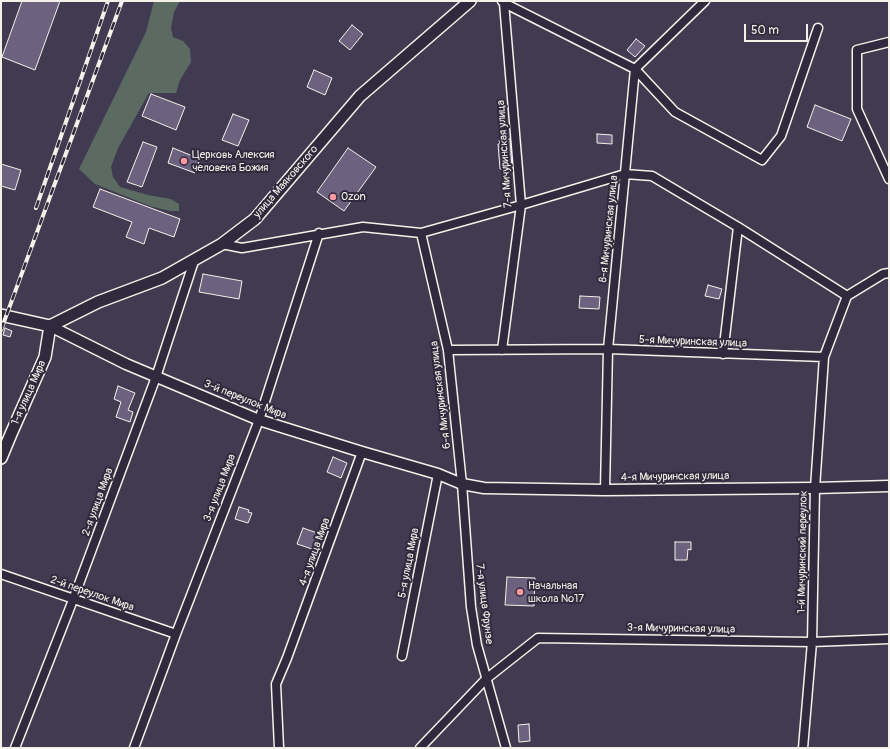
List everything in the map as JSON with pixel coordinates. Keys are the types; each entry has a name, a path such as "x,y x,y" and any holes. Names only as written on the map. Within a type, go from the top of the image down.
{"main road":[{"name":"улица Маяковского","path":"50,326 98,302 162,278 222,244 255,219 360,96 470,1"},
{"path":"1,315 50,326"},
{"name":"1-я улица Мира","path":"1,458 10,434 45,357 50,326"}],"street":[{"path":"634,69 705,1"},
{"path":"503,2 634,69 675,112 762,160 781,136 818,28"},
{"name":"7-я Мичуринская улица","path":"502,350 521,205 503,2"},
{"path":"889,42 857,50 857,109 889,179"},
{"name":"8-я Мичуринская улица","path":"606,490 608,349 634,69"},
{"path":"222,244 242,248 363,226 421,234 625,174 652,176 738,227 847,296"},
{"path":"723,354 738,227"},
{"name":"3-я улица Мира","path":"134,748 176,634 259,420 319,233"},
{"name":"6-я Мичуринская улица","path":"421,234 448,350 462,484"},
{"name":"2-я улица Мира","path":"15,748 73,600 156,377 194,261"},
{"path":"824,357 847,296 883,274 889,273"},
{"name":"3-й переулок Мира","path":"50,326 126,364 259,420 438,474 462,484"},
{"name":"5-я Мичуринская улица","path":"448,350 608,349 824,357"},
{"name":"1-й Мичуринский переулок","path":"803,748 812,642 815,488 824,357"},
{"name":"4-я улица Мира","path":"279,748 276,684 288,658 362,452"},
{"name":"5-я улица Мира","path":"402,656 438,474"},
{"name":"4-я Мичуринская улица","path":"462,484 484,488 606,490 889,486"},
{"name":"7-я улица Фрунзе","path":"462,484 471,607 477,646 506,748"},
{"name":"2-й переулок Мира","path":"1,574 73,600 176,634"},
{"name":"3-я Мичуринская улица","path":"420,748 486,679 538,638 812,642 889,639"}],"green space":[{"path":"154,1 180,1 174,12 171,28 173,37 183,41 190,49 191,62 180,80 176,93 149,93 118,148 111,167 113,177 120,187 148,195 171,199 179,204 179,211 170,211 150,206 95,184 79,169 146,32"}],"building":[{"path":"22,1 60,1 35,70 2,57"},
{"path":"352,25 363,34 350,50 339,41"},
{"path":"636,39 645,46 635,57 627,50"},
{"path":"314,70 332,78 325,95 307,87"},
{"path":"151,94 185,107 176,130 142,116"},
{"path":"815,105 851,119 842,141 807,127"},
{"path":"233,114 249,120 238,146 222,140"},
{"path":"597,134 612,135 612,144 597,143"},
{"path":"510,139 512,168 500,169 499,140"},
{"path":"143,142 157,147 142,187 127,182"},
{"name":"Церковь Алексия человека Божия","path":"173,148 200,159 195,173 168,163"},
{"path":"348,148 376,167 344,211 317,192"},
{"path":"1,164 21,170 15,190 1,186"},
{"path":"100,189 180,219 174,237 149,228 144,244 126,237 132,222 93,207"},
{"path":"203,274 242,281 239,299 199,292"},
{"path":"708,285 722,289 719,299 705,296"},
{"path":"580,296 600,297 599,309 579,308"},
{"path":"5,328 12,331 10,337 3,335"},
{"path":"118,386 135,393 128,410 133,412 130,422 116,417 121,402 114,399"},
{"path":"333,457 347,463 341,478 327,472"},
{"path":"239,507 249,510 248,512 252,513 248,523 235,519"},
{"path":"303,528 320,534 315,550 297,544"},
{"path":"675,542 691,542 691,550 688,549 687,560 675,560"},
{"name":"Начальная школа №17","path":"507,577 535,578 534,606 505,605"},
{"path":"529,724 530,741 519,742 518,725"}],"railway":[{"path":"36,208 108,1"},
{"path":"1,330 122,1"}],"place":[{"name":"Церковь Алексия человека Божия","path":"184,161"},
{"name":"Ozon","path":"333,197"},
{"name":"Начальная школа №17","path":"520,592"}]}
